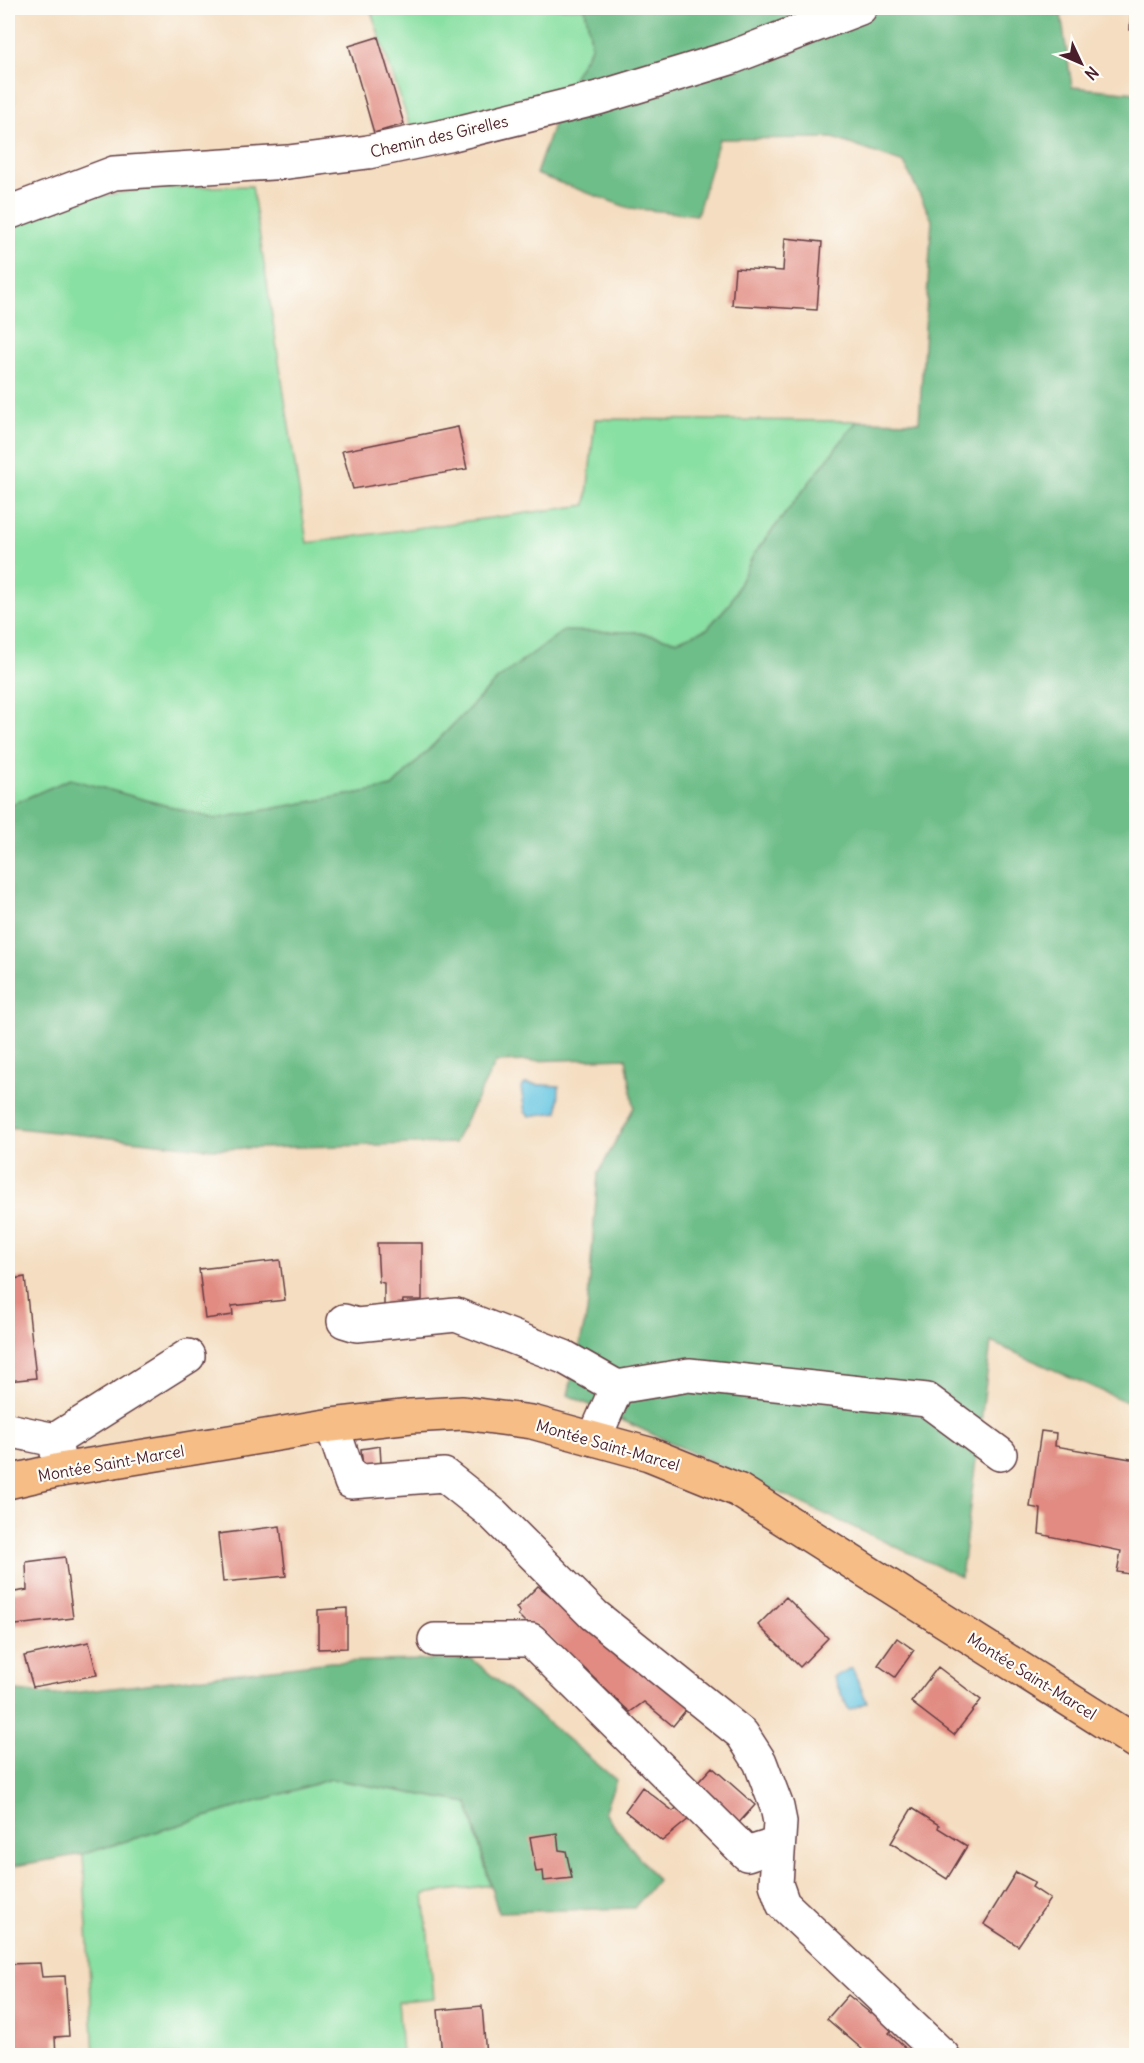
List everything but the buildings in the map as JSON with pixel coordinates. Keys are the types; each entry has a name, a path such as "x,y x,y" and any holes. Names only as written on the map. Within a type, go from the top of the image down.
{"main road":[{"name":"Montée Saint-Marcel","path":"8,1482 58,1455 411,1416 463,1413 532,1422 649,1454 738,1490 1132,1731"}],"street":[{"name":"Chemin des Girelles","path":"8,213 114,173 288,162 368,152 449,135 598,98 730,58 860,8"},
{"path":"344,1321 357,1325 456,1315 564,1357 617,1387 689,1375 927,1400 1000,1454"},
{"path":"8,1430 58,1455 188,1356"},
{"path":"594,1439 617,1387"},
{"path":"332,1425 351,1482 444,1475 493,1514 594,1615 742,1734 760,1762 777,1807 780,1822 776,1884 783,1904 943,2055"},
{"path":"435,1640 531,1640 747,1854 778,1844"}],"green space":[{"path":"370,8 585,8 592,46 564,93 411,129"},
{"path":"585,8 1060,8 1072,87 1136,93 1136,1406 991,1342 961,1577 568,1395 587,1313 598,1174 634,1107 626,1058 496,1062 454,1143 214,1149 8,1127 8,806 70,779 215,819 392,787 498,679 563,631 635,632 677,641 707,629 730,603 754,554 857,421 919,422 932,220 904,163 833,138 719,139 697,215 629,208 536,174 564,93 592,46"},
{"path":"252,186 307,543 586,505 595,419 857,421 754,554 730,603 707,629 677,641 635,632 498,679 392,787 215,819 70,779 8,806 8,226 83,199 152,188"},
{"path":"472,1659 616,1780 604,1813 657,1880 634,1908 498,1912 468,1803 331,1779 83,1854 8,1867 8,1690 54,1695 331,1662"},
{"path":"331,1779 468,1803 490,1885 424,1894 434,1998 398,2001 402,2055 94,2055 83,1854"}],"water":[{"path":"525,1084 559,1086 558,1112 529,1116 525,1112 521,1088"},
{"path":"852,1668 867,1702 849,1710 833,1677"}]}
